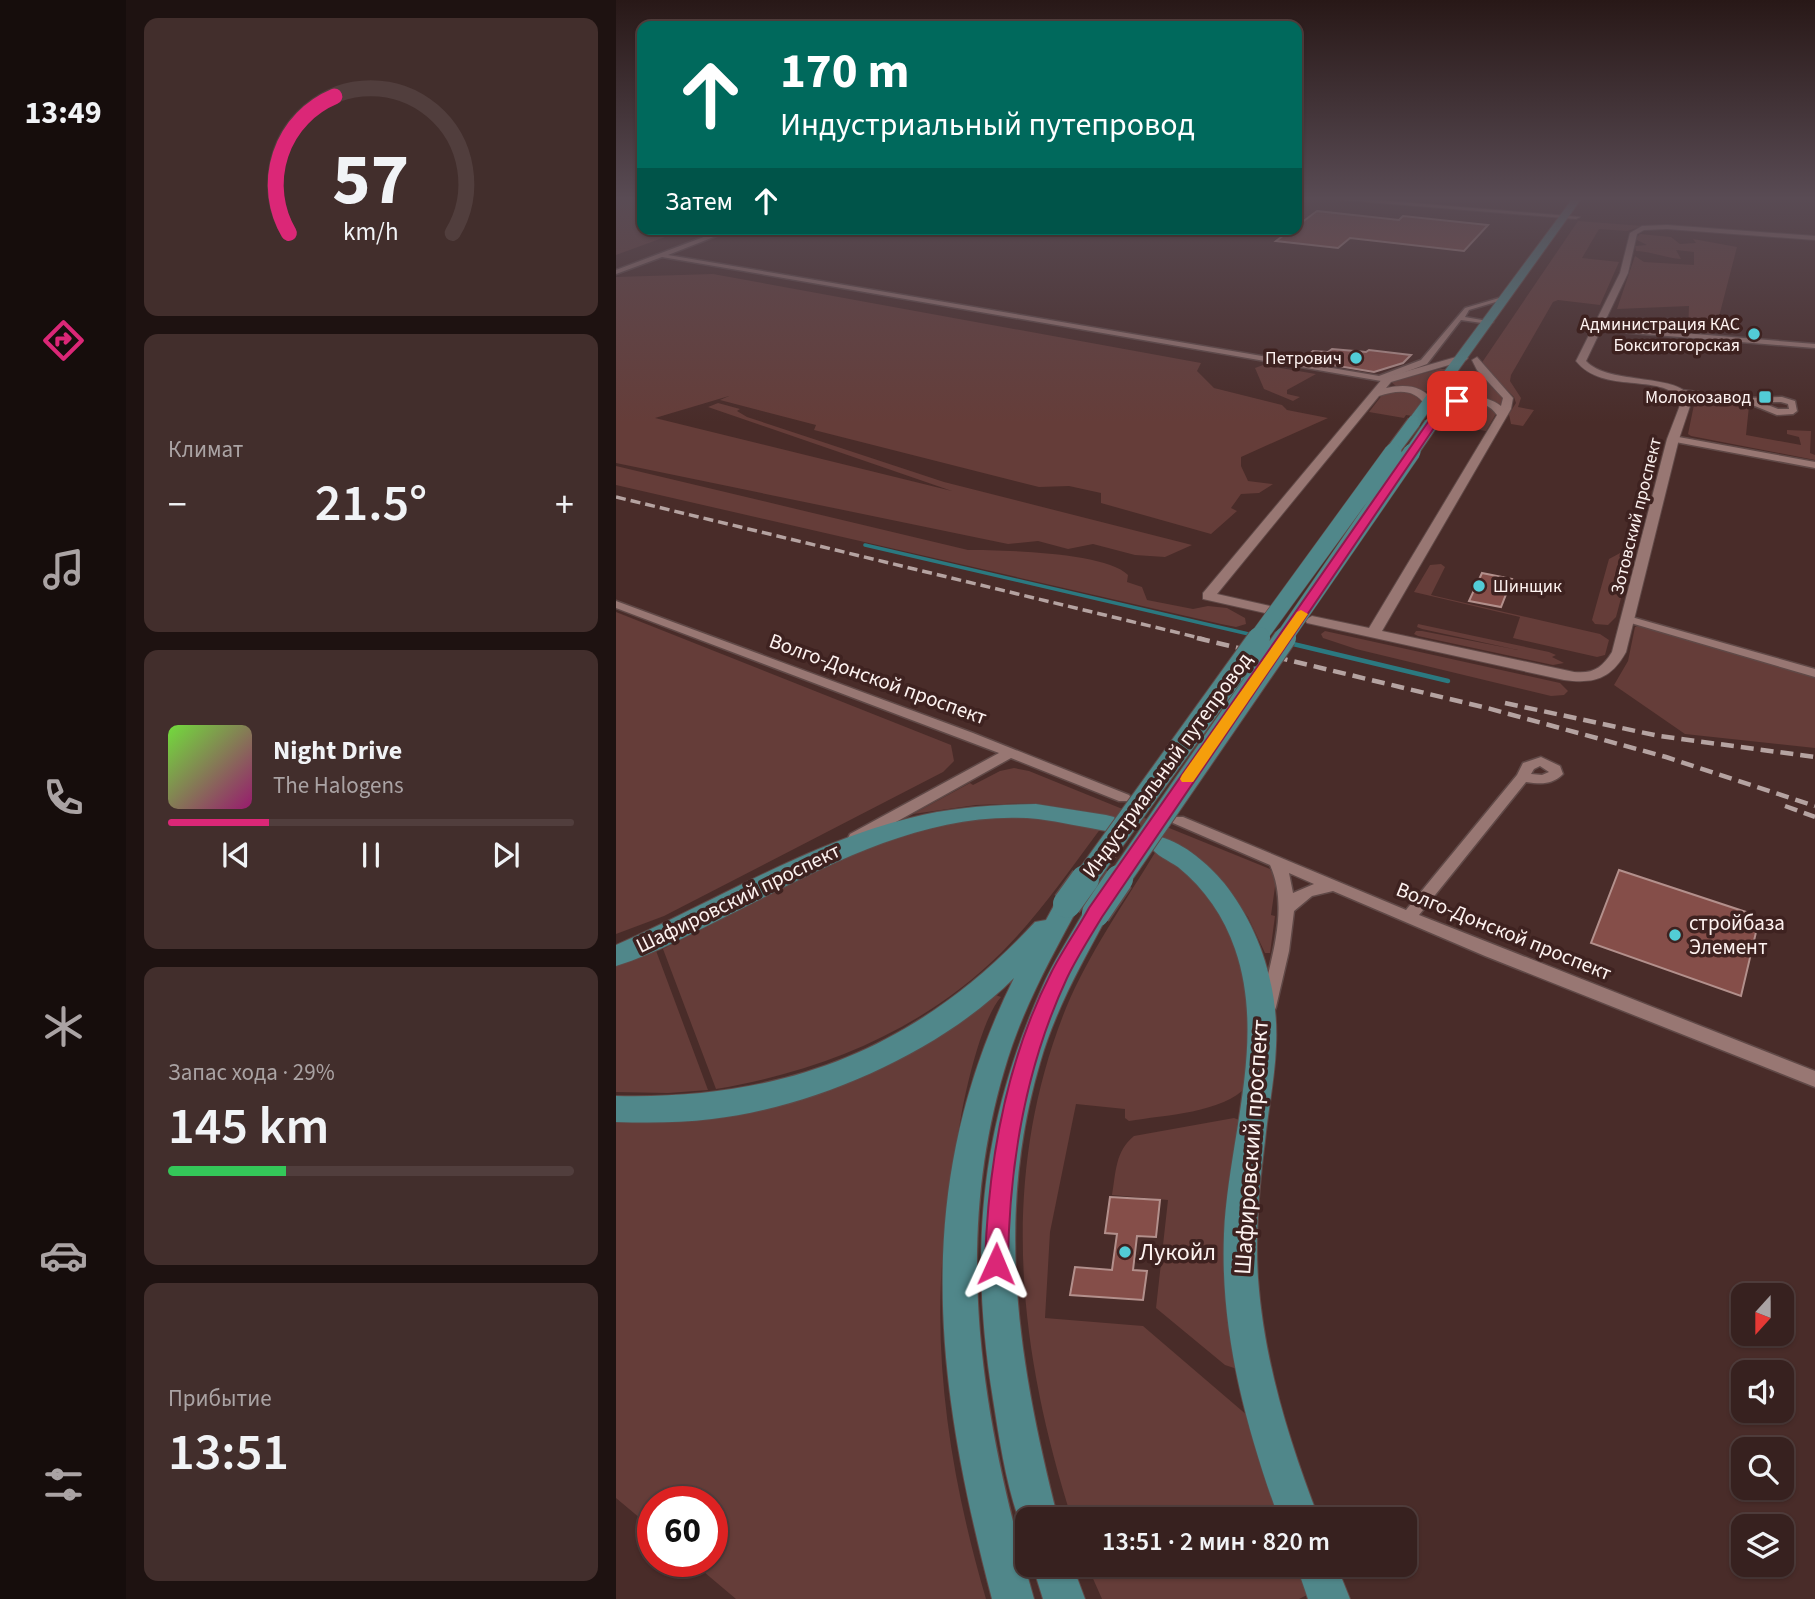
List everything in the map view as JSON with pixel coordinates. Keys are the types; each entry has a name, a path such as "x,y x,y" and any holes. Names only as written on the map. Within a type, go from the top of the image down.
{"main road":[{"path":"1423,423 1429,402 1463,358 1492,328 1506,298 1526,273"},
{"path":"1511,312 1535,273"},
{"path":"1492,328 1504,323"},
{"path":"1469,372 1489,344"},
{"path":"1423,423 1449,399"},
{"name":"Индустриальный путепровод","path":"1081,908 1423,423"},
{"name":"Индустриальный путепровод","path":"1081,908 1423,423"},
{"name":"Шафировский проспект","path":"616,956 684,927 825,855 901,826 962,813 1013,810 1038,811 1106,823"},
{"name":"Шафировский проспект","path":"1161,845 1208,880 1238,921 1255,967 1263,1038 1243,1198 1242,1290 1248,1343 1260,1402 1276,1458 1294,1507"},
{"path":"616,1109 694,1107 747,1100 827,1078 864,1063 925,1031 986,988 1081,908"},
{"path":"1035,1507 1007,1383 996,1264 998,1205 1013,1105 1031,1041 1059,975 1081,908"},
{"path":"1013,1599 999,1550 966,1400 959,1274 962,1217 970,1152 993,1058 1017,999 1081,908"},
{"path":"1057,1577 1065,1599"},
{"path":"1321,1577 1329,1599"}],"street":[{"path":"758,273 1383,379 1463,358"},
{"path":"1624,273 1581,361 1585,368 1598,374 1681,392 1747,400"},
{"path":"1265,609 1208,596 1375,394 1383,379 1418,366 1470,306 1506,298"},
{"path":"1459,318 1492,328"},
{"path":"1598,328 1815,346"},
{"path":"1312,620 1373,633 1503,415 1508,398 1480,368 1477,360"},
{"path":"1375,394 1389,389 1408,389 1423,394 1429,402"},
{"name":"Зотовский проспект","path":"1373,633 1577,677 1599,676 1607,671 1619,652 1628,619 1673,439 1686,400 1681,392"},
{"path":"1449,399 1476,399 1493,404 1503,415"},
{"path":"1673,439 1815,464"},
{"name":"Волго-Донской проспект","path":"616,604 1124,799"},
{"path":"1628,619 1815,673"},
{"path":"825,855 1010,753"},
{"path":"1409,917 1523,777"},
{"name":"Волго-Донской проспект","path":"1178,820 1409,917 1815,1079"},
{"path":"1263,1038 1287,909 1286,882 1275,859"},
{"path":"1287,909 1296,898 1308,890 1336,886"}],"shaded area":[{"path":"1543,273 1614,273 1600,305 1558,300 1553,302 1511,375 1510,381 1521,398 1518,407 1534,410 1523,426 1511,424 1509,414 1516,403 1514,397 1481,364"},
{"path":"1629,273 1730,273 1715,332 1711,334 1688,332 1689,306 1617,309"},
{"path":"713,274 1201,363 1197,371 1214,388 1282,405 1287,410 1328,418 1241,457 1241,466 1248,481 1273,484 1259,493 1241,494 1231,508 1237,511 1211,534 1101,503 1101,493 1069,486 1039,487 814,430 816,425 720,400 729,396 655,418 952,491 708,407 718,403 740,409 737,411 747,417 944,482 1192,545 1165,557 1135,555 1093,544 1068,549 1038,541 1008,544 616,463 616,277"},
{"path":"1263,365 1316,374 1287,390 1287,394 1300,397 1293,401 1264,389 1255,368"},
{"path":"1446,369 1430,392 1396,386 1391,382"},
{"path":"1475,373 1480,373 1506,397 1502,405 1485,399 1460,396"},
{"path":"1390,391 1409,391 1423,401 1413,416 1406,415 1404,418 1369,412 1383,394"},
{"path":"1696,395 1747,403 1746,435 1801,445 1799,437 1787,434 1787,430 1811,431 1810,453 1815,455 1815,460 1691,436 1688,434"},
{"path":"1481,402 1497,412 1486,431 1450,425 1451,422 1445,421 1458,403"},
{"path":"616,466 968,550 1052,554 1098,561 1116,567 1128,575 1127,582 1142,587 1147,600 1193,609 1208,606 1227,608 1245,618 1246,624 1236,627 1221,624 616,485"},
{"path":"1622,552 1633,553 1616,617 1608,625 1595,624 1592,620 1609,559"},
{"path":"1441,564 1445,567 1431,595 1600,634 1609,640 1605,655 1597,657 1513,638 1520,617 1414,592 1430,565"},
{"path":"616,612 951,745 954,761 943,772 664,916 616,934"},
{"path":"1418,624 1549,652 1556,655 1552,657 1564,663 1553,665 1418,636 1414,634 1416,631 1422,631 1518,650 1422,629 1417,627"},
{"path":"1642,624 1815,676 1815,748 1685,734 1614,685 1628,661 1635,627"},
{"path":"1325,631 1560,683 1568,691 1564,695 1551,696 1356,649 1323,638 1321,634"},
{"path":"1014,768 1029,771 1270,869 1276,880 1271,915 1275,916 1270,953 1265,953 1248,917 1217,876 1145,829 1091,812 1034,803 976,805 913,814 970,783 973,785 1000,771"},
{"path":"989,816 1039,817 1101,828 1015,939 971,980 939,1004 905,1025 833,1058 795,1071 716,1089 663,949 763,898 761,895 901,833"},
{"path":"1156,851 1202,886 1229,922 1251,991 1247,1086 1237,1095 1209,1107 1129,1121 1125,1118 1125,1109 1076,1104 1050,1232 1045,1318 1143,1326 1248,1416 1278,1507 1068,1507 1053,1455 1028,1327 1023,1264 1024,1200 1031,1136 1045,1072 1066,1008 1096,948"},
{"path":"655,948 708,1090 668,1093 616,1092 616,962"},
{"path":"993,994 1001,997 987,1021 963,1104 948,1198 940,1320 950,1441 966,1521 986,1599 736,1599 710,1577 728,1577 728,1486 637,1486 637,1516 616,1498 616,1116 737,1111"},
{"path":"1234,1118 1242,1121 1237,1369 1225,1365 1156,1308 1168,1200 1112,1195 1120,1155 1134,1136"},
{"path":"1092,1577 1303,1577 1309,1594 1299,1599 1102,1599"}],"building":[{"name":"Петрович","path":"1332,349 1411,355 1403,363 1374,372 1302,360 1313,351 1328,352"},
{"path":"1482,573 1512,579 1501,607 1469,601"},
{"name":"стройбаза Элемент","path":"1619,870 1746,912 1743,923 1757,928 1741,996 1591,943"},
{"name":"Лукойл","path":"1110,1197 1160,1200 1156,1237 1137,1236 1133,1270 1147,1271 1143,1300 1070,1295 1075,1267 1112,1270 1117,1234 1105,1233"}],"waterway":[{"path":"865,545 1253,635"},
{"path":"1289,643 1448,681"}],"railway":[{"path":"616,497 1204,639"},
{"path":"1197,638 1487,708 1666,757 1815,806"},
{"path":"1505,703 1659,736 1815,757"},
{"path":"1785,806 1815,817"}],"slow traffic":[{"path":"1188,779 1301,614"}],"place":[{"name":"Администрация КАС Бокситогорская","path":"1754,334"},
{"name":"Петрович","path":"1356,358"},
{"name":"Молокозавод","path":"1765,397"},
{"name":"Шинщик","path":"1479,586"},
{"name":"стройбаза Элемент","path":"1675,935"},
{"name":"Лукойл","path":"1125,1252"}],"route":[{"path":"996,1264 1003,1155 1013,1105 1031,1041 1059,975 1096,913 1431,425 1445,405 1457,401"}]}
